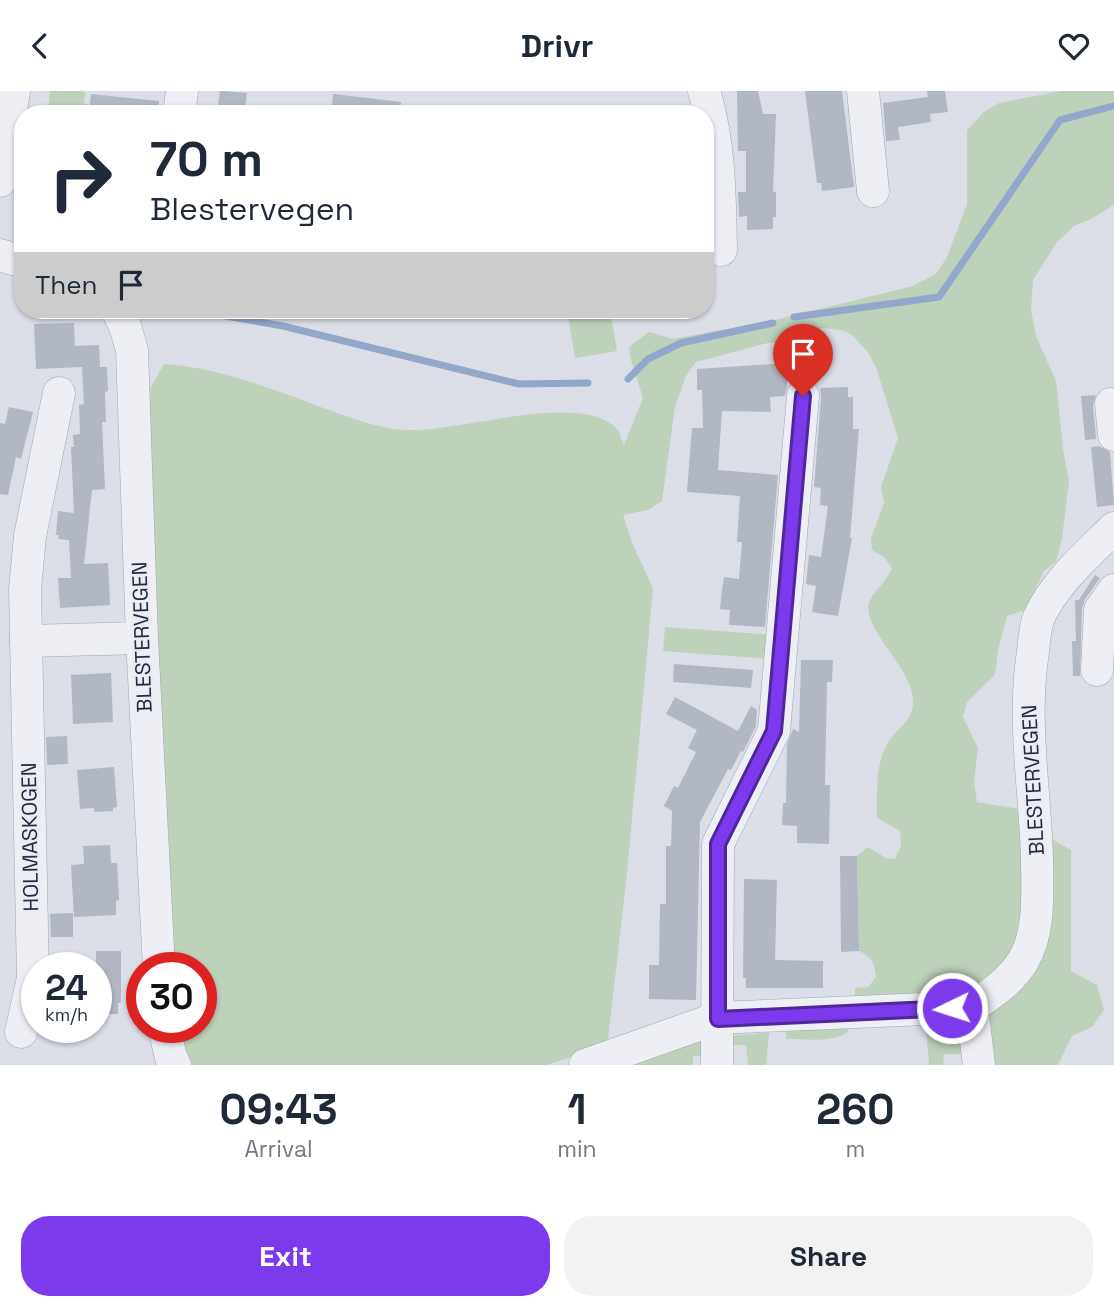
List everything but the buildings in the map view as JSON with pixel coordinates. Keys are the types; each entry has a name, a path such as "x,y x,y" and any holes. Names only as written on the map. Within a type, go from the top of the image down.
{"street":[{"path":"0,181 14,91"},
{"path":"863,91 873,191"},
{"path":"714,131 720,177 721,250"},
{"name":"BLESTERVEGEN","path":"122,319 132,350 142,638 158,952"},
{"name":"HOLMASKOGEN","path":"32,952 25,589 30,536 59,393"},
{"path":"717,1065 718,844 774,731 803,396"},
{"name":"BLESTERVEGEN","path":"972,1007 1003,986 1024,960 1034,931 1038,902 1035,801 1028,712 1030,673 1038,619 1065,577 1108,546"},
{"path":"1097,670 1100,610 1114,590"},
{"path":"26,641 142,638"},
{"path":"585,1065 718,1019 972,1007 979,1065"},
{"path":"168,1043 175,1065"}],"green space":[{"path":"50,91 85,91 84,104 91,105 49,105"},
{"path":"1061,91 1114,91 1114,205 1074,226 1057,242 1033,280 1031,310 1036,336 1056,381 1069,481 1062,539 1056,562 1044,571 1025,610 1007,616 995,675 967,702 963,717 978,748 974,782 977,802 1025,810 1031,878 1018,952 970,996 855,1007 855,988 868,987 876,977 872,961 859,951 857,856 868,847 886,858 895,859 901,845 900,831 877,818 877,780 883,752 908,719 913,707 910,687 904,674 879,636 869,613 871,599 892,568 884,557 872,550 871,539 884,503 881,487 898,438 876,367 867,351 845,331 814,329 806,338 768,343 696,362 686,376 675,407 662,501 648,510 623,515 633,545 653,588 627,873 608,1040 587,1052 547,1065 193,1065 183,1043 217,1043 217,952 170,952 148,392 164,364 203,369 242,379 387,428 432,429 517,416 573,413 596,417 614,426 624,445 643,398 629,347 649,332 673,339 779,319 913,286 936,274 947,257 967,204 967,130 984,112 999,103"},
{"path":"568,319 612,319 617,351 575,358"},
{"path":"665,627 773,635 771,659 663,651"},
{"path":"1045,835 1071,850 1071,971 1097,985 1104,1010 1092,1027 1072,1036 1058,1065 990,1065 988,1012 1010,992"},
{"path":"963,1020 964,1054 944,1054 943,1065 929,1065 926,1025"},
{"path":"848,1027 848,1032 826,1039 786,1039 786,1030"},
{"path":"769,1033 766,1065 748,1065 746,1045 732,1045 727,1036"},
{"path":"701,1039 714,1056 693,1056 693,1065 625,1065"}],"waterway":[{"path":"794,317 939,297 1060,120 1114,106"},
{"path":"243,319 283,326 519,384 588,383"},
{"path":"628,379 648,359 681,343 773,323"}],"route":[{"path":"803,396 774,731 718,844 718,1019 952,1008"}]}
